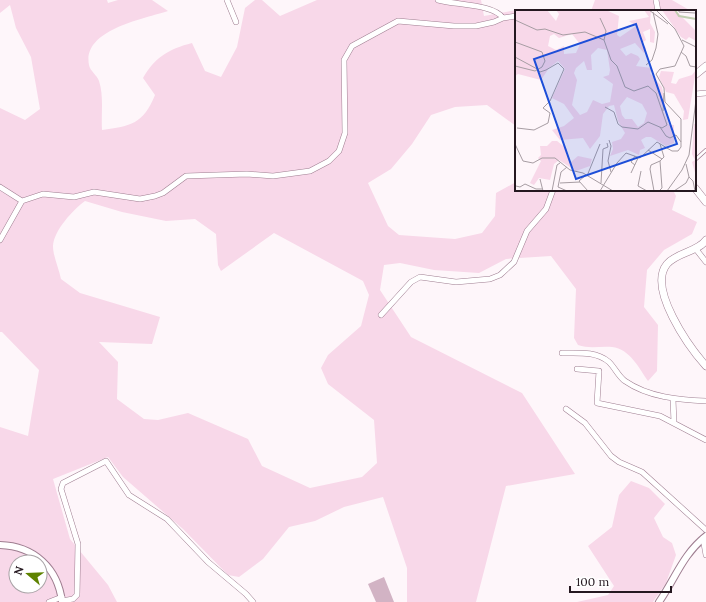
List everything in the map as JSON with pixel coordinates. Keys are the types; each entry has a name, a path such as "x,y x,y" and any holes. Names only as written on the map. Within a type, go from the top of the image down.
{"main road":[{"path":"696,74 706,66"},
{"path":"696,189 706,202"},
{"path":"706,240 668,263 663,271 661,286 679,327 706,366"}],"street":[{"path":"227,0 236,22"},
{"path":"438,0 450,4 492,9 503,18"},
{"path":"656,0 658,10"},
{"path":"0,240 22,201 43,194 74,197 94,192 140,199 163,193 186,176 247,174 273,176 310,171 329,161 338,151 345,133 346,122 343,72 344,60 352,46 398,21 461,26 494,22 503,18 515,16"},
{"path":"696,94 706,93"},
{"path":"0,187 22,201"},
{"path":"381,315 411,282 420,277 456,282 473,281 490,279 504,272 514,262 527,231 546,209 553,191"},
{"path":"695,248 706,262"},
{"path":"562,354 580,353 599,355 609,363 625,381 646,391 672,399 706,401"},
{"path":"577,369 599,371 597,403 660,416 706,440"},
{"path":"672,399 674,423"},
{"path":"566,408 585,423 611,456 619,462 642,472 706,530"},
{"path":"49,602 74,599 77,595 78,544 61,489 63,483 106,461 129,495 167,519 208,562 246,594 253,602"},
{"path":"705,537 706,555"},
{"path":"659,602 682,562 690,551 705,537"},
{"path":"0,545 25,550 41,559 52,573 62,600"}],"lane":[{"path":"696,159 706,150"}],"shaded area":[{"path":"0,0 107,0 108,3 118,0 152,0 168,11 130,22 116,28 104,35 95,43 89,53 89,65 101,87 102,130 128,125 141,118 155,95 143,78 158,59 176,48 192,43 205,71 221,77 237,47 245,8 255,0 262,0 280,16 317,0 481,0 484,16 515,10 515,125 487,105 455,107 431,115 412,144 391,169 368,183 388,226 399,235 455,239 482,233 495,216 496,193 515,183 515,191 674,191 676,196 672,210 697,222 692,234 664,250 647,270 644,307 658,325 657,371 648,381 629,355 624,351 612,347 590,347 578,345 574,338 576,289 551,256 506,259 479,273 434,270 400,263 384,265 380,290 411,337 522,393 575,474 506,486 476,602 407,602 407,568 383,497 344,507 315,521 289,527 263,559 239,577 228,575 183,529 123,477 108,457 53,479 70,539 108,585 117,602 0,602 0,427 28,436 39,370 2,332 0,332 0,108 25,120 40,109 31,57 16,28 10,5 0,13","holes":["85,201 122,212 166,221 195,219 216,234 218,265 221,271 274,233 363,281 369,295 361,326 328,355 321,368 328,384 374,420 377,463 362,477 310,488 262,466 248,439 188,413 158,420 144,419 117,399 118,362 99,342 152,344 160,317 80,293 61,279 54,254 54,240 60,227"]},
{"path":"595,0 672,0 689,10 591,10"},
{"path":"522,9 546,10 517,10"},
{"path":"631,481 649,488 665,504 654,518 663,537 672,543 676,555 666,583 653,602 577,602 608,595 614,586 588,546 612,527 619,495"}],"building":[{"path":"384,577 394,602 376,602 368,584"}]}
